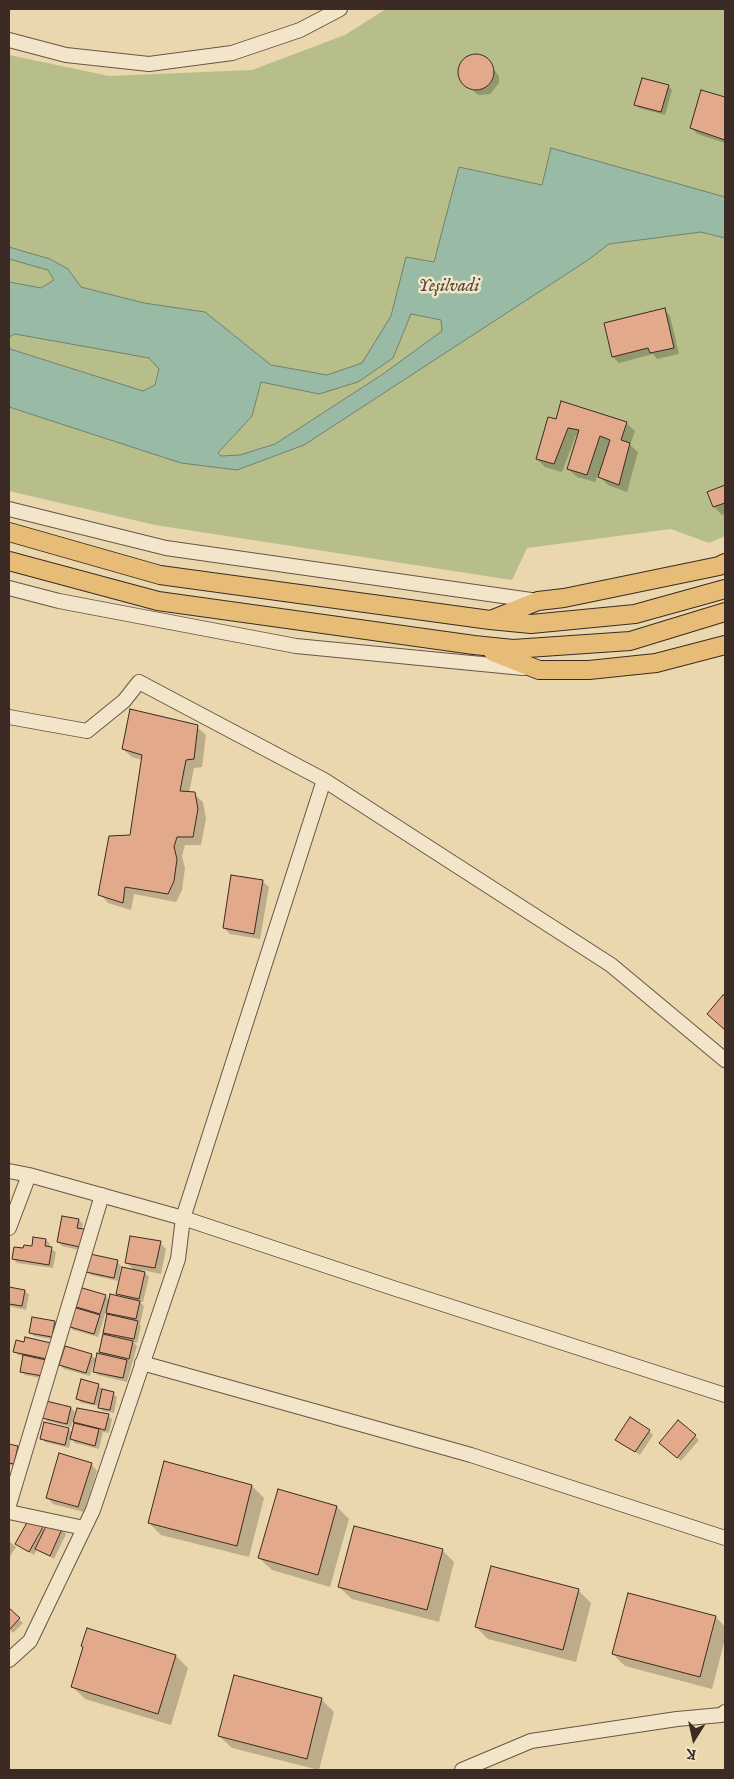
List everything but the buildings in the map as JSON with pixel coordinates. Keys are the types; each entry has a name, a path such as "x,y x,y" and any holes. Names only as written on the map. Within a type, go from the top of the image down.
{"main road":[{"path":"9,532 160,575 531,624 635,614 725,589"},
{"path":"9,561 158,601 513,649 630,641 725,612"},
{"path":"490,620 538,601 564,598 719,566 725,563"},
{"path":"474,645 538,670 590,670 656,664 725,645"}],"street":[{"path":"9,40 66,55 150,64 232,53 300,30 340,9"},
{"path":"9,509 166,548 538,601"},
{"path":"9,588 59,601 296,646 538,670"},
{"path":"9,717 87,731 124,700 139,682 324,780 611,965 725,1060"},
{"path":"9,1660 30,1641 93,1510 178,1259 183,1218 324,780"},
{"path":"9,1171 183,1218 725,1395"},
{"path":"9,1228 29,1175"},
{"path":"9,1505 102,1195"},
{"path":"142,1363 471,1455 725,1538"},
{"path":"9,1512 84,1528"},
{"path":"462,1770 530,1741 677,1719 721,1715 725,1712"}],"green space":[{"name":"Yeşilvadi","path":"386,9 725,9 725,536 709,543 671,529 527,548 512,580 155,525 9,491 9,55 109,76 252,70 345,35"}],"shaded area":[{"path":"551,148 725,197 725,238 701,232 609,244 588,260 304,445 237,470 181,463 9,407 9,343 10,349 143,391 155,385 159,369 149,358 15,334 9,337 9,282 41,288 54,280 48,270 9,259 9,247 50,259 68,269 81,287 144,303 205,312 271,365 327,375 362,363 391,316 406,257 434,262 459,167 542,185","holes":["411,314 441,320 442,331 383,374 275,444 240,455 221,456 218,453 252,416 261,382 319,394 358,382 393,358"]}]}
